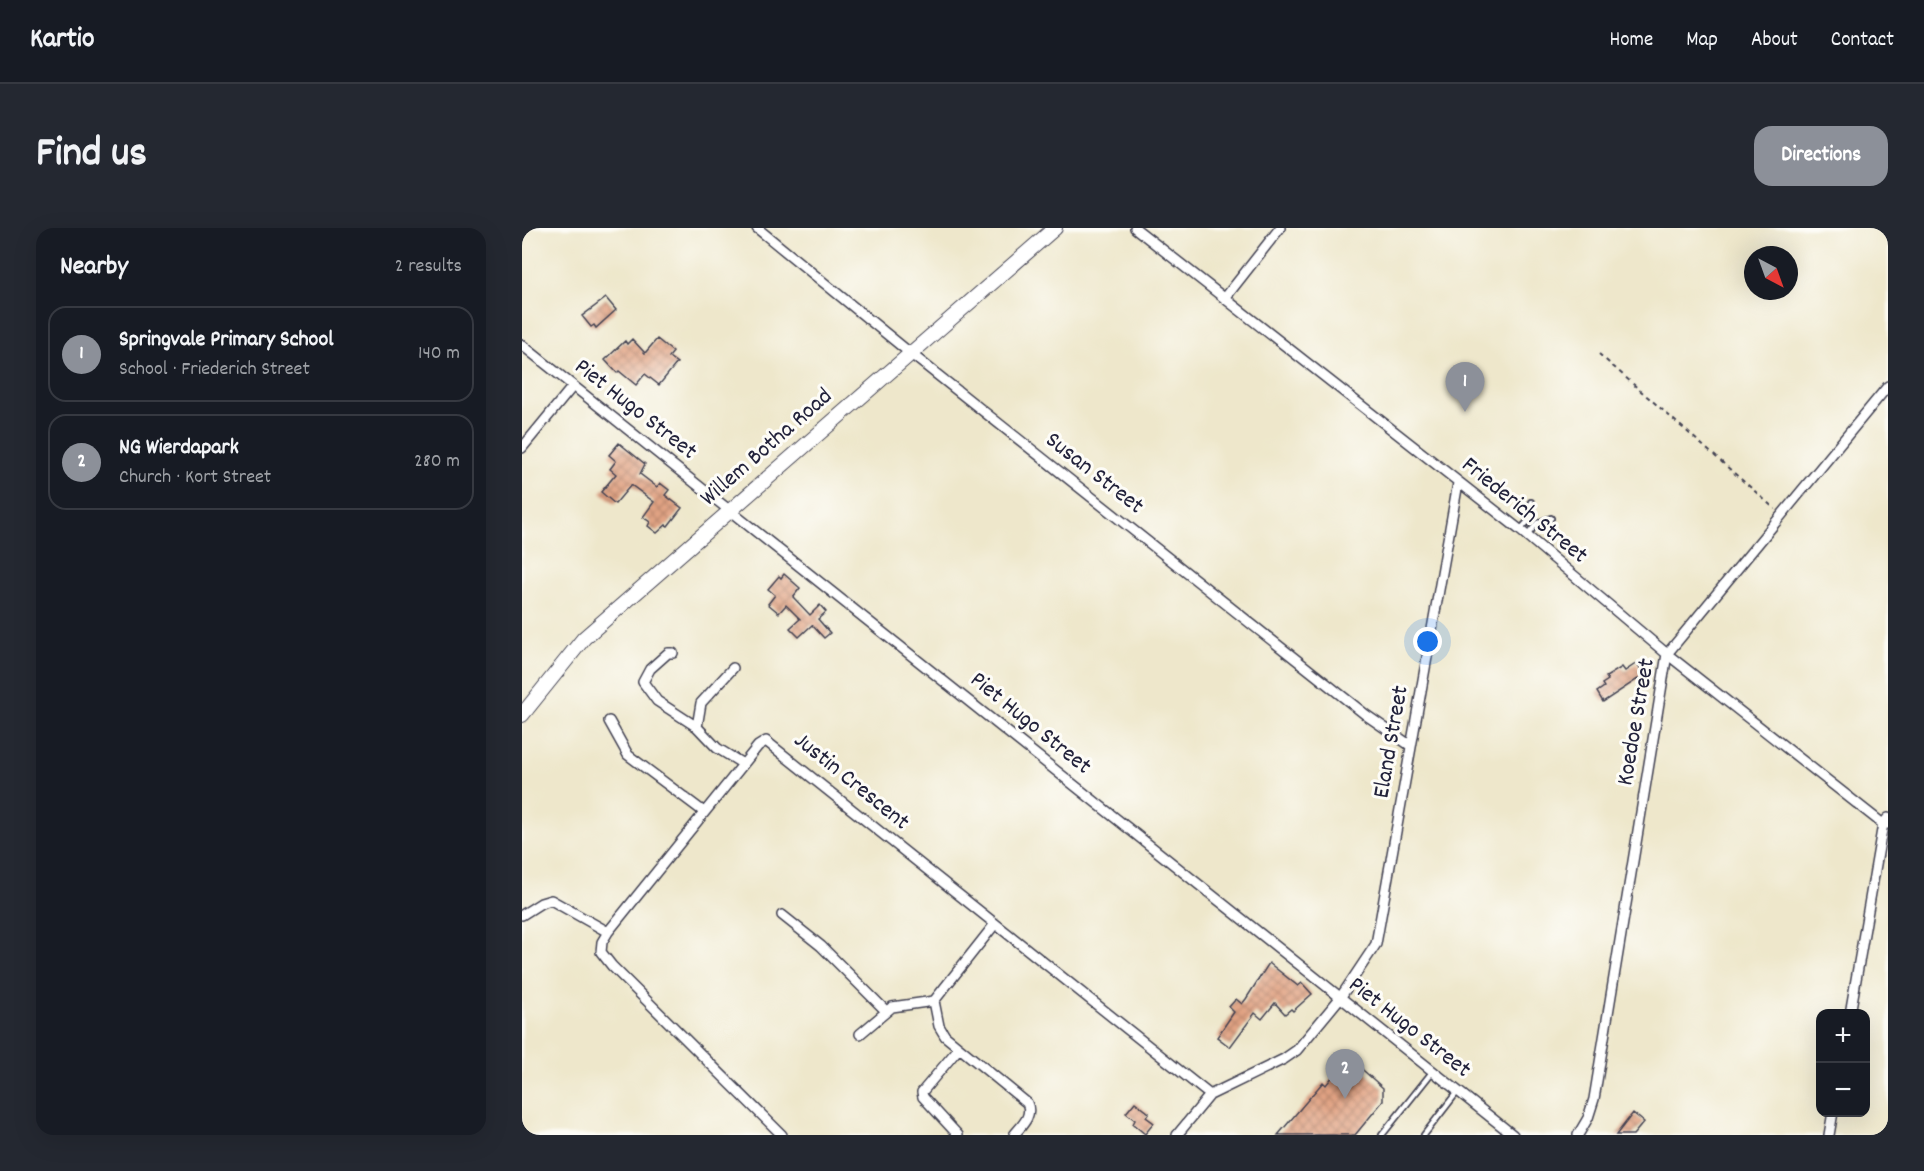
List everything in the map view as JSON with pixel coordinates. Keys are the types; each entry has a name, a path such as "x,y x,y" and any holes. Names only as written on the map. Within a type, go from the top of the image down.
{"street":[{"name":"Susan Street","path":"757,228 910,353 1366,715 1411,746"},
{"name":"Willem Botha Road","path":"522,715 581,641 1055,228"},
{"name":"Friederich Street","path":"1135,228 1524,533 1667,654 1886,822"},
{"path":"1225,298 1280,228"},
{"name":"Piet Hugo Street","path":"522,345 1513,1135"},
{"path":"522,448 573,386"},
{"name":"Koedoe Street","path":"1578,1135 1588,1118 1594,1099 1667,654 1888,386"},
{"name":"Eland Street","path":"1210,1095 1291,1055 1340,998 1378,939 1458,483"},
{"path":"673,653 668,653 650,669 643,682 657,701 697,726 717,748 743,764"},
{"path":"697,726 701,703 733,668"},
{"path":"609,721 628,754 704,812"},
{"name":"Justin Crescent","path":"608,932 743,764 758,746 766,741 1210,1095"},
{"path":"1851,1009 1886,822"},
{"path":"522,915 541,903 551,900 608,932 602,942 601,952 608,963 782,1135"},
{"path":"782,915 821,946 885,1010"},
{"path":"860,1034 885,1010 898,1005 934,1001 994,924"},
{"path":"934,1001 939,1026 945,1036 1027,1103 1030,1110 1029,1117 1014,1135"},
{"path":"958,1048 922,1092 923,1097 958,1135"},
{"path":"1177,1135 1210,1095"},
{"path":"1829,1135 1832,1117"}],"lane":[{"path":"1524,533 1530,518 1531,502"},
{"path":"1524,533 1537,523 1551,518"},
{"path":"1382,1135 1433,1071"},
{"path":"1424,1135 1458,1091"}],"path":[{"path":"1599,354 1781,515"}],"building":[{"path":"606,298 616,310 596,328 594,325 591,327 582,316"},
{"path":"632,339 645,353 657,339 673,352 669,357 677,363 659,385 645,374 636,385 619,371 617,373 605,360 625,341 627,344"},
{"path":"619,443 645,464 640,474 657,487 660,483 669,490 665,495 682,508 668,526 666,525 657,533 648,526 650,522 643,517 654,502 631,485 615,504 601,492 616,474 610,469 616,461 609,455"},
{"path":"784,574 800,588 793,597 810,615 820,605 826,612 818,619 830,633 824,638 812,625 799,637 790,628 800,619 786,605 779,613 768,604 775,595 768,589 779,576 781,578"},
{"path":"1637,663 1644,675 1603,702 1597,692 1604,687 1602,684 1608,680 1606,677 1622,667 1625,671"},
{"path":"1269,963 1298,986 1302,983 1312,994 1293,1011 1291,1009 1285,1014 1275,1003 1262,1019 1255,1013 1230,1047 1217,1037 1234,1012 1229,1007 1236,999 1242,1004"},
{"path":"1355,1063 1383,1088 1383,1101 1355,1135 1278,1135 1323,1082 1326,1085 1342,1065"},
{"path":"1135,1102 1149,1113 1146,1117 1154,1123 1145,1134 1133,1124 1135,1120 1126,1113"},
{"path":"1633,1113 1644,1122 1633,1135 1616,1135"}],"place":[{"name":"Springvale Primary School","path":"1465,412"},
{"name":"NG Wierdapark","path":"1345,1099"}]}
